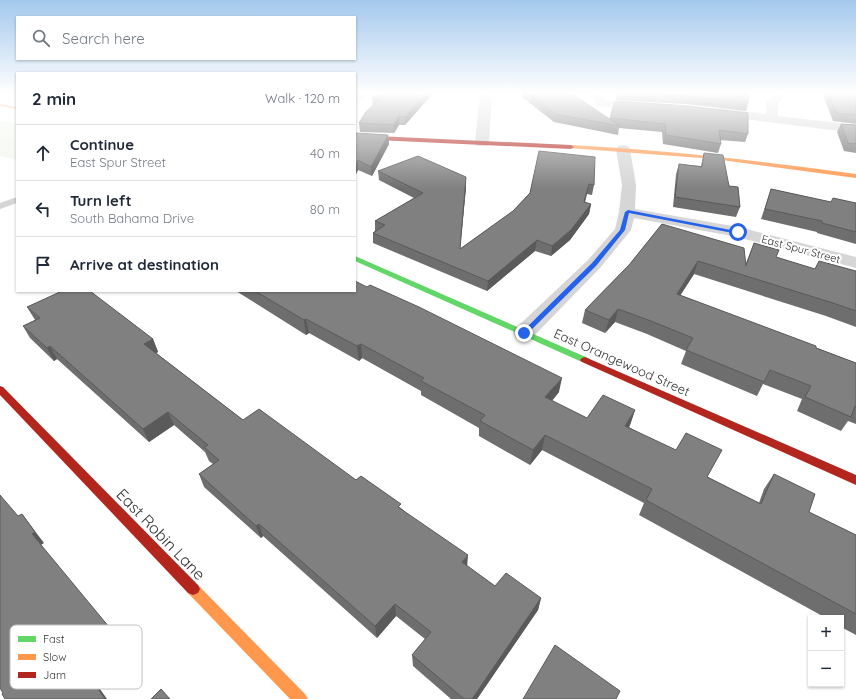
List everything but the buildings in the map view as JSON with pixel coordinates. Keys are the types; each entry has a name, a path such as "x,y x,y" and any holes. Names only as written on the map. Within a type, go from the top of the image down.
{"street":[{"path":"482,143 483,125"},
{"path":"823,125 856,129"},
{"path":"356,137 623,149 740,160 856,176"},
{"path":"524,333 603,253 623,230 628,212 629,185 623,149"},
{"name":"East Spur Street","path":"628,212 738,232 856,263"},
{"name":"East Orangewood Street","path":"356,258 856,480"},
{"name":"East Robin Lane","path":"0,389 300,699"}],"lane":[{"path":"0,206 16,200"}],"shaded area":[{"path":"0,125 16,125 16,160 0,156"}],"traffic: fast":[{"path":"356,258 585,360"}],"traffic: slow":[{"path":"571,147 642,151 714,158 856,176"},
{"path":"193,589 300,699"}],"traffic: jam":[{"path":"356,137 571,147"},
{"path":"585,360 856,480"},
{"path":"0,389 193,589"}],"route":[{"path":"524,333 594,264 623,230 628,212 738,232"}]}
